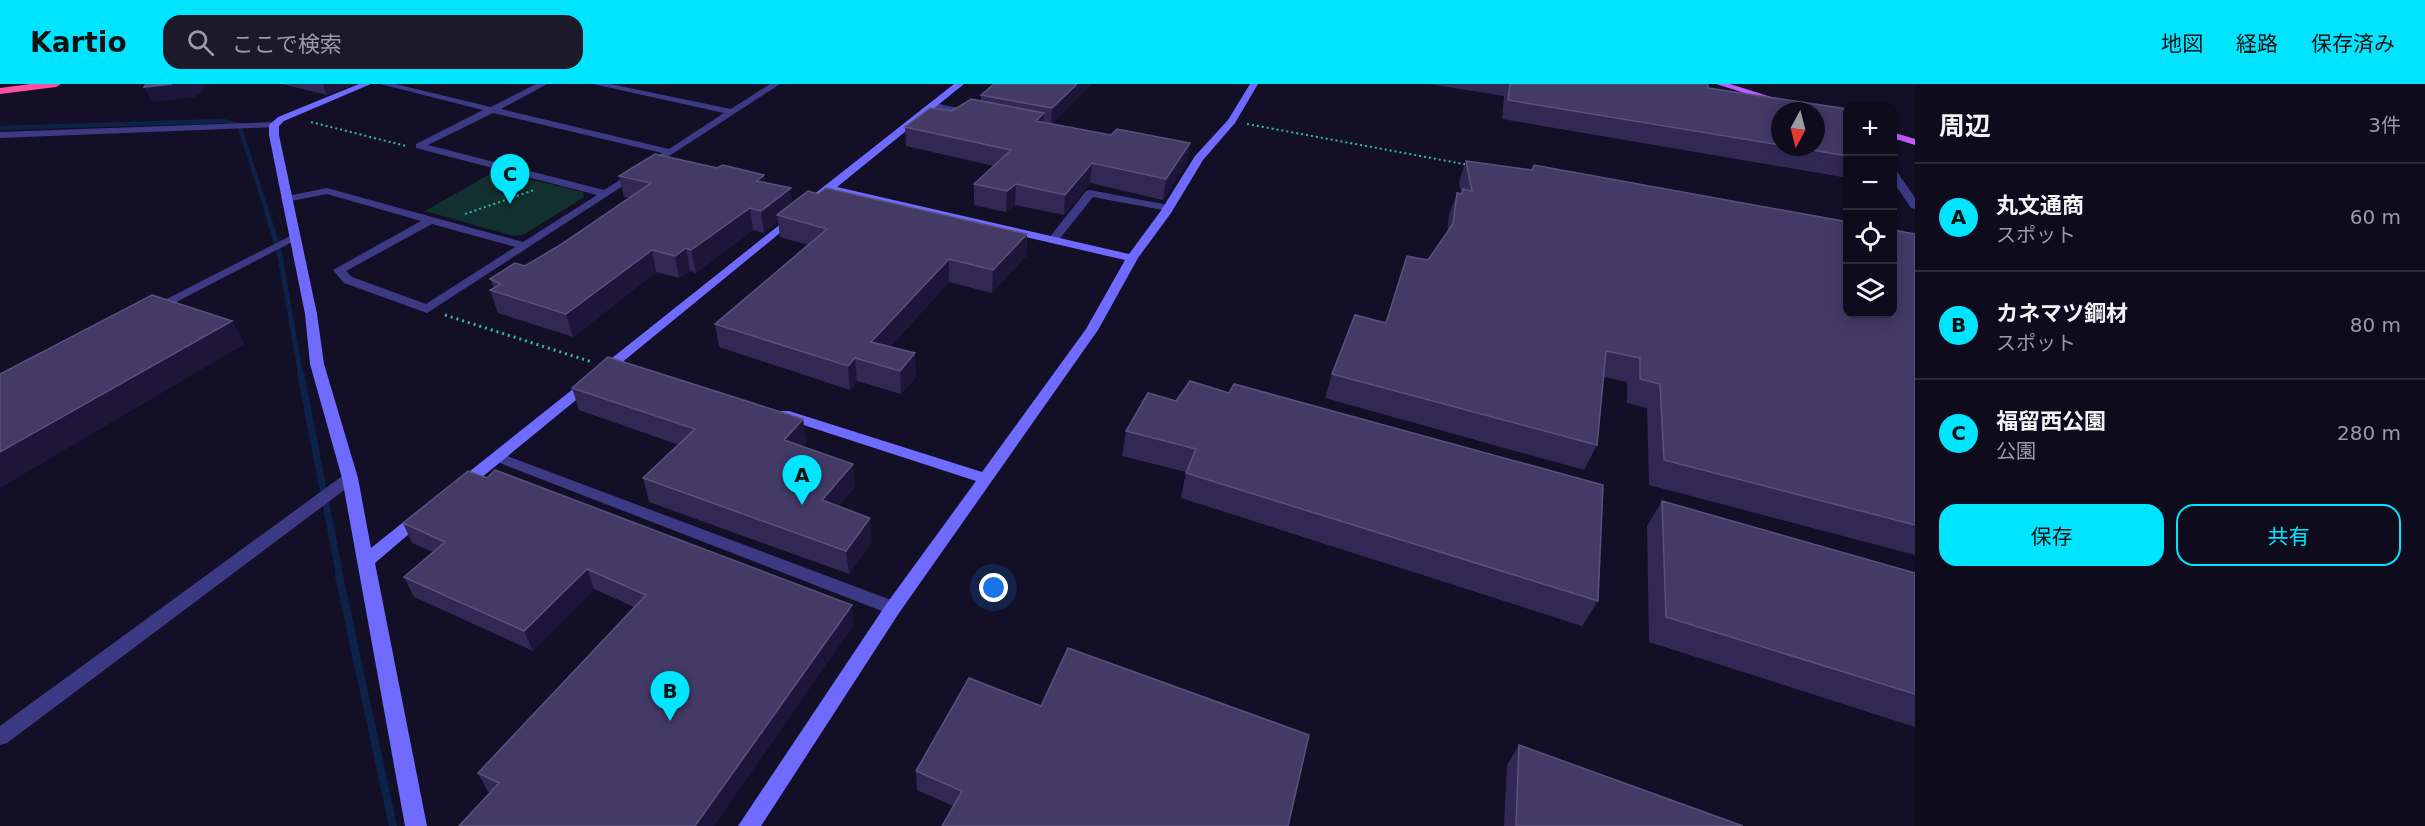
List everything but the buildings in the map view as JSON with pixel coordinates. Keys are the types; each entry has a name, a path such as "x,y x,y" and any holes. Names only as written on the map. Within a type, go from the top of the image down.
{"highway":[{"path":"0,91 56,84"}],"main road":[{"path":"1720,84 1781,102"},
{"path":"1897,136 1915,142"}],"street":[{"path":"0,135 274,125 287,116 367,84"},
{"path":"384,84 671,152"},
{"path":"419,146 541,84"},
{"path":"597,84 732,112"},
{"path":"430,220 339,270 348,280 427,309 603,193 776,84"},
{"path":"450,494 619,364 828,188 960,84"},
{"path":"749,826 893,608 1092,330 1132,258 1168,208 1193,157 1232,121 1253,84"},
{"path":"934,106 980,115"},
{"path":"274,125 291,239 311,314 317,364 350,478 416,826"},
{"path":"419,146 603,193"},
{"path":"1897,178 1915,206"},
{"path":"828,188 1132,258"},
{"path":"286,198 327,191 524,246"},
{"path":"1053,240 1090,193 1168,208"},
{"path":"141,316 270,247 291,239"},
{"path":"774,411 987,479"},
{"path":"497,458 893,608"},
{"path":"0,737 306,508 350,478"},
{"path":"366,561 431,509"}],"path":[{"path":"287,116 412,148 419,146"},
{"path":"1232,121 1476,167"},
{"path":"448,225 475,209 520,198 553,180"},
{"path":"427,309 619,364"}],"green space":[{"path":"495,171 583,192 584,197 525,234 514,236 425,211"}],"waterway":[{"path":"0,128 223,121 239,125 268,215"},
{"path":"267,213 279,250 301,377"},
{"path":"301,375 340,577"},
{"path":"339,576 393,826"}],"place":[{"name":"福留西公園","path":"510,204"},
{"name":"丸文通商","path":"802,505"},
{"name":"カネマツ鋼材","path":"670,721"}]}
